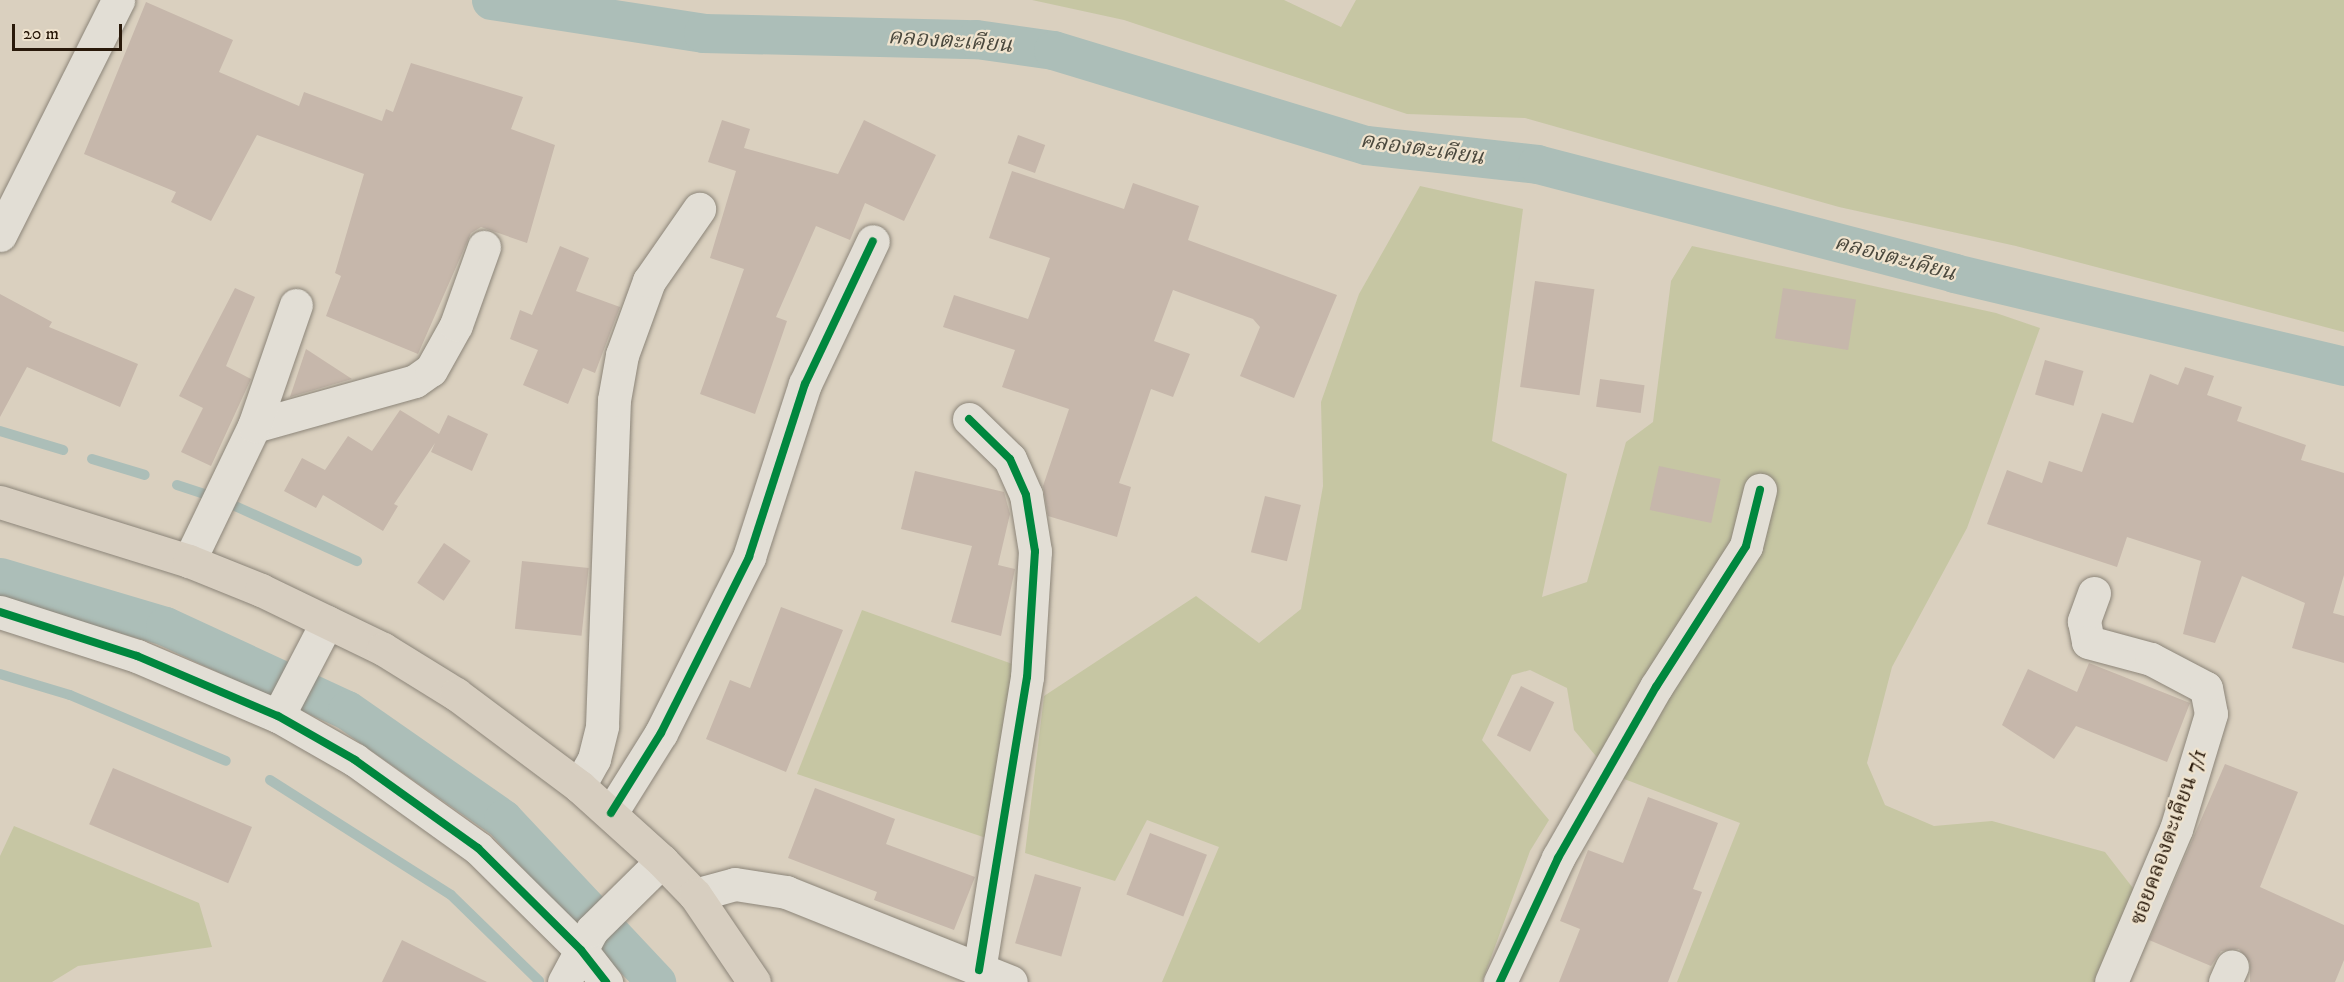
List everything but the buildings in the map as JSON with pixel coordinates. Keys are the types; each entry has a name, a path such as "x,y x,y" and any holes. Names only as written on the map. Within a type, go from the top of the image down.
{"main road":[{"path":"0,502 189,561 327,622 456,694 579,786 662,861 695,895 754,982"}],"street":[{"path":"0,235 118,0"},
{"path":"579,786 594,759 602,726 614,400 622,355 649,281 699,209"},
{"path":"611,813 661,733 749,557 805,384 873,241"},
{"path":"254,426 415,381 431,370 456,325 484,247"},
{"path":"189,561 254,426 296,305"},
{"path":"969,419 1010,459 1026,495 1035,551 1027,677 979,970"},
{"path":"1500,982 1558,858 1656,687 1746,546 1760,490"},
{"name":"ซอยคลองตะเคียน 7/1","path":"2094,593 2084,621 2088,642 2151,659 2206,688 2211,714 2176,829 2111,982"},
{"path":"0,612 284,705 355,760 478,848 586,940 606,982"},
{"path":"284,705 327,622"},
{"path":"564,982 586,940 629,892 662,861"},
{"path":"695,895 735,884 786,892 1011,982"}],"green space":[{"path":"1032,0 1284,0 1341,27 1356,0 2344,0 2344,332 2016,246 1839,207 1525,118 1407,114 1124,20"},
{"path":"1420,186 1523,209 1492,441 1567,474 1542,597 1587,582 1626,442 1653,422 1671,281 1692,246 1996,313 2040,328 1967,528 1892,667 1867,763 1885,805 1934,826 1992,821 2105,852 2136,892 2096,982 1677,982 1740,823 1611,774 1574,730 1567,688 1530,670 1512,675 1482,740 1549,820 1530,851 1482,982 1162,982 1219,847 1147,820 1115,881 1025,853 1044,696 1196,596 1259,643 1301,609 1323,486 1321,402 1359,294"},
{"path":"862,610 1018,666 992,840 797,774"},
{"path":"14,826 199,903 212,947 78,966 52,982 0,982 0,856"}],"waterway":[{"name":"คลองตะเคียน","path":"491,0 703,33 976,39 1053,50 1366,145 1537,164 1954,273 2344,366"},
{"path":"0,431 63,450"},
{"path":"92,459 145,475"},
{"path":"177,485 207,495"},
{"path":"235,506 357,561"},
{"path":"0,577 165,626 347,710 503,819 656,982"},
{"path":"0,674 70,695 226,761"},
{"path":"270,780 451,895 539,981"}],"cycle path":[{"path":"611,813 661,733 749,557 805,384 873,241"},
{"path":"969,419 1010,459 1026,495 1035,551 1027,677 979,970"},
{"path":"1500,982 1558,858 1656,687 1746,546 1760,490"},
{"path":"0,612 137,656 278,716 355,760 478,848 581,950 606,982"}]}
